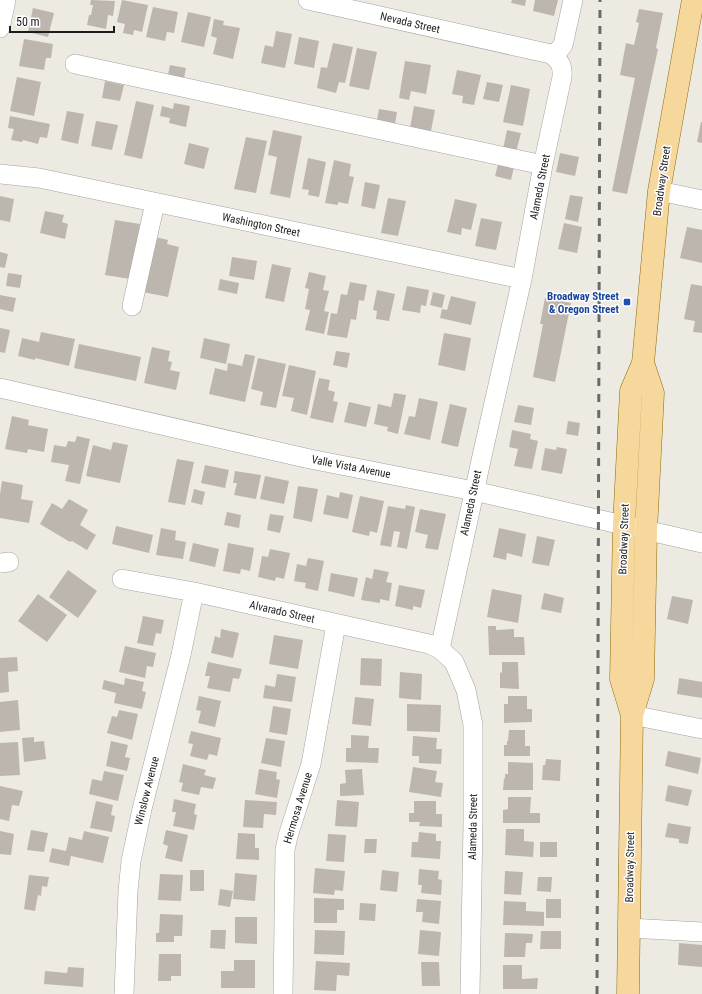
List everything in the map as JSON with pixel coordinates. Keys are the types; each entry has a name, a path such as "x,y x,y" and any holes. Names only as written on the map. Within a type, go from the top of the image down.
{"main road":[{"name":"Broadway Street","path":"632,715 621,678 624,525 631,391 644,363 659,190 693,0"},
{"name":"Broadway Street","path":"628,994 632,715 643,679 646,531 653,393 644,363"}],"street":[{"path":"0,28 6,0"},
{"name":"Nevada Street","path":"308,0 551,54 554,56"},
{"path":"554,56 563,45 573,0"},
{"name":"Alameda Street","path":"470,994 473,724 466,690 454,662 440,648 522,279 543,165 562,78 562,66 560,61 554,56"},
{"path":"75,64 543,165"},
{"name":"Washington Street","path":"0,174 39,178 522,279"},
{"path":"659,190 702,200"},
{"path":"132,306 155,203"},
{"name":"Valle Vista Avenue","path":"0,388 57,400 310,460 474,491 702,543"},
{"name":"Alvarado Street","path":"122,579 194,592 429,644 440,648"},
{"name":"Winslow Avenue","path":"124,994 128,891 131,861 142,809 181,655 194,592"},
{"name":"Hermosa Avenue","path":"283,994 285,850 311,764 336,624"},
{"path":"632,715 702,729"},
{"path":"629,928 702,932"}],"building":[{"path":"91,0 115,1 113,16 108,15 106,29 87,25 93,5 90,5"},
{"path":"122,0 148,5 142,32 134,30 133,35 123,33 125,24 117,22"},
{"path":"512,0 526,0 525,6 511,3"},
{"path":"535,0 558,0 554,16 533,11"},
{"path":"153,7 178,12 174,33 167,32 165,41 146,37"},
{"path":"33,8 54,13 48,37 28,32"},
{"path":"639,9 663,13 656,48 658,49 627,194 612,191 635,78 620,75 626,43 634,45 639,23 636,22"},
{"path":"188,12 211,17 204,47 181,42"},
{"path":"214,19 224,21 223,25 240,28 233,59 213,54 217,38 211,36"},
{"path":"276,31 292,34 285,68 261,63 265,45 273,47"},
{"path":"299,37 319,41 314,68 294,64"},
{"path":"24,39 53,44 51,58 46,58 44,70 19,66"},
{"path":"333,43 353,47 345,83 339,82 336,93 317,88 321,67 327,68"},
{"path":"357,48 377,52 369,90 349,86"},
{"path":"405,61 431,65 426,94 411,91 409,100 399,98"},
{"path":"170,65 186,68 183,83 167,80"},
{"path":"457,70 481,75 474,105 462,103 463,96 452,94"},
{"path":"17,77 41,82 34,116 10,111"},
{"path":"105,81 124,85 120,101 102,98"},
{"path":"487,82 503,85 499,102 483,99"},
{"path":"511,85 530,89 523,126 503,122"},
{"path":"136,101 154,105 142,159 124,155"},
{"path":"174,103 190,106 186,127 169,123 170,118 160,116 162,106 173,109"},
{"path":"414,106 435,110 431,131 410,128"},
{"path":"379,109 397,112 395,124 377,120"},
{"path":"67,111 84,114 78,144 61,140"},
{"path":"10,116 50,124 47,138 40,137 38,144 23,140 22,142 11,140 14,129 8,128"},
{"path":"96,121 118,125 112,150 91,146"},
{"path":"702,122 702,143 697,142"},
{"path":"273,130 302,136 290,198 270,194 277,157 268,155"},
{"path":"507,130 521,133 516,152 503,149"},
{"path":"246,137 267,141 256,193 234,189"},
{"path":"189,143 209,148 204,169 184,164"},
{"path":"560,153 579,157 575,176 556,172"},
{"path":"308,158 326,162 319,197 308,195 309,190 302,189"},
{"path":"334,160 351,164 349,176 354,177 348,204 338,202 338,205 325,203"},
{"path":"498,164 514,167 511,180 495,176"},
{"path":"365,182 380,185 375,209 361,206"},
{"path":"570,195 583,197 578,222 565,219"},
{"path":"0,196 14,199 10,222 0,220"},
{"path":"388,198 406,201 398,236 381,233"},
{"path":"455,199 477,204 471,230 462,228 461,235 447,232"},
{"path":"45,211 64,215 62,222 68,224 65,239 40,233"},
{"path":"481,218 502,222 496,250 475,246"},
{"path":"115,220 140,224 130,279 105,275"},
{"path":"564,223 582,227 577,253 558,249"},
{"path":"687,227 702,230 702,263 680,258"},
{"path":"155,237 168,240 167,244 179,247 168,297 143,292"},
{"path":"0,252 8,254 5,268 0,267"},
{"path":"232,257 257,261 254,280 229,276"},
{"path":"272,264 291,268 284,302 265,298"},
{"path":"309,272 326,276 323,290 329,291 324,311 329,312 324,334 305,330 310,310 305,309 309,289 305,288"},
{"path":"8,273 22,275 20,288 6,286"},
{"path":"220,279 239,283 237,294 218,290"},
{"path":"350,282 367,285 364,301 359,300 356,320 351,319 347,338 327,335 331,313 337,314 341,294 347,295"},
{"path":"691,284 702,286 702,333 693,332 695,321 684,319"},
{"path":"407,286 429,290 426,306 421,305 420,313 402,310"},
{"path":"377,290 395,294 389,321 376,319 377,311 373,310"},
{"path":"433,292 445,295 442,308 430,305"},
{"path":"0,295 16,298 13,312 0,309"},
{"path":"451,296 476,302 471,325 440,318 442,309 447,310"},
{"path":"545,298 571,303 555,382 533,377 543,324 540,324"},
{"path":"0,328 10,330 5,353 0,352"},
{"path":"41,332 75,339 69,366 35,358 35,360 18,356 22,338 39,342"},
{"path":"444,333 471,338 465,371 438,365"},
{"path":"204,338 230,344 226,364 200,358"},
{"path":"79,344 141,357 136,381 74,368"},
{"path":"152,347 170,351 168,361 172,362 170,370 180,372 176,390 144,383"},
{"path":"336,351 350,353 347,368 333,365"},
{"path":"245,354 255,356 245,402 209,394 215,368 227,371 228,363 242,366"},
{"path":"258,358 286,364 276,408 260,405 263,392 251,389"},
{"path":"289,365 316,371 307,415 291,411 294,398 282,396"},
{"path":"319,378 330,380 328,390 335,392 333,401 338,402 333,423 310,418"},
{"path":"394,393 406,395 398,434 387,431 388,427 374,424 378,404 391,407"},
{"path":"419,398 438,402 430,440 404,434 409,416 415,417"},
{"path":"349,402 371,407 366,427 344,422"},
{"path":"450,404 467,408 458,447 441,443"},
{"path":"518,405 534,408 531,425 514,422"},
{"path":"12,416 29,420 28,425 48,429 44,452 28,449 27,453 5,449"},
{"path":"568,421 580,423 578,436 566,434"},
{"path":"512,430 531,434 530,439 538,441 532,469 514,466 518,449 509,447"},
{"path":"77,436 90,439 80,484 65,481 69,465 51,462 54,445 66,447 68,441 75,442"},
{"path":"113,442 128,445 120,483 86,476 93,445 111,450"},
{"path":"557,447 567,449 562,474 541,470 545,448 556,450"},
{"path":"177,459 194,462 185,505 168,502"},
{"path":"205,465 229,470 225,488 201,483"},
{"path":"235,471 261,475 256,499 234,495 237,483 233,483"},
{"path":"265,476 289,481 284,504 260,499"},
{"path":"2,481 23,485 21,499 33,501 29,523 0,518 0,494"},
{"path":"298,486 318,489 312,522 293,518"},
{"path":"194,489 205,492 202,505 191,502"},
{"path":"340,492 353,495 348,519 323,514 327,495 339,498"},
{"path":"360,496 384,501 377,533 370,531 369,536 352,532"},
{"path":"69,499 88,510 80,525 96,535 87,550 72,541 70,542 40,524 52,503 62,509"},
{"path":"406,505 415,507 407,549 397,547 400,532 394,531 391,547 380,545 388,506 405,509"},
{"path":"420,509 446,514 438,550 425,548 428,535 415,532"},
{"path":"227,512 241,515 239,528 224,525"},
{"path":"270,514 284,516 280,533 267,530"},
{"path":"116,526 153,535 149,553 112,544"},
{"path":"161,528 176,531 175,540 186,542 183,559 156,555"},
{"path":"499,528 526,534 522,557 507,553 506,560 493,557"},
{"path":"537,536 555,540 549,566 532,563"},
{"path":"193,543 219,549 215,567 189,561"},
{"path":"228,543 254,548 250,571 241,569 240,574 223,571"},
{"path":"270,549 290,553 284,579 276,577 275,581 258,577 262,556 268,557"},
{"path":"308,558 324,561 318,591 305,588 306,583 294,581 297,564 306,566"},
{"path":"374,569 389,572 386,582 392,583 389,601 380,599 380,603 361,600 366,577 372,579"},
{"path":"68,570 97,591 78,618 49,597"},
{"path":"331,573 358,578 354,597 328,591"},
{"path":"399,585 425,590 421,608 413,606 413,610 395,606"},
{"path":"492,589 522,595 518,623 487,617"},
{"path":"544,593 564,598 561,613 541,609"},
{"path":"38,594 67,615 47,642 18,621"},
{"path":"672,596 693,600 688,624 667,619"},
{"path":"143,616 164,620 161,634 156,633 153,646 137,643"},
{"path":"488,626 496,626 496,630 514,629 514,637 524,637 525,655 489,655"},
{"path":"221,629 239,633 233,658 211,653 215,636 220,638"},
{"path":"274,635 303,640 298,669 269,664"},
{"path":"125,646 156,653 153,667 147,666 145,678 119,672"},
{"path":"17,657 18,671 8,672 9,692 0,693 0,658"},
{"path":"361,658 382,659 381,686 360,685"},
{"path":"208,662 242,669 239,679 233,678 230,692 207,688 210,676 205,676"},
{"path":"502,662 518,662 519,689 500,688 500,672 502,673"},
{"path":"400,672 422,674 421,700 399,698"},
{"path":"277,674 296,677 292,702 263,698 265,685 275,687"},
{"path":"125,678 144,682 142,691 146,692 142,709 114,703 116,693 102,689 104,680 124,685"},
{"path":"679,678 702,682 702,698 677,694"},
{"path":"199,696 221,701 215,727 198,723 201,711 196,710"},
{"path":"508,696 527,696 527,709 532,709 532,722 504,723 504,704 508,704"},
{"path":"355,697 374,699 371,726 352,724"},
{"path":"18,700 20,730 0,732 0,702"},
{"path":"407,704 441,705 440,732 407,731"},
{"path":"273,706 291,709 287,735 269,732"},
{"path":"119,710 138,714 132,740 107,733 112,716 117,717"},
{"path":"509,730 525,730 525,746 530,746 530,756 504,756 504,745 507,745"},
{"path":"191,731 221,738 217,756 209,754 207,760 190,756 193,744 188,743"},
{"path":"351,735 369,736 368,748 379,748 378,763 346,762 346,748 351,748"},
{"path":"413,736 437,738 436,749 442,749 441,764 419,763 419,756 412,756"},
{"path":"34,737 34,742 44,741 46,759 24,762 22,738"},
{"path":"266,738 285,741 281,767 261,763"},
{"path":"111,741 128,745 125,757 130,758 127,771 106,766"},
{"path":"18,742 20,775 0,776 0,743"},
{"path":"668,751 701,758 698,774 665,766"},
{"path":"546,759 561,760 560,781 542,780 543,765 545,765"},
{"path":"508,762 533,763 533,790 503,790 505,774 508,774"},
{"path":"183,764 206,770 204,775 216,778 213,789 201,787 199,795 181,791 183,783 179,782"},
{"path":"413,767 437,771 435,782 443,783 441,797 409,792"},
{"path":"259,769 277,772 276,779 280,780 277,798 255,794"},
{"path":"362,769 364,795 340,796 340,784 346,783 345,770"},
{"path":"104,771 124,775 118,801 89,794 92,779 102,781"},
{"path":"668,785 692,790 688,806 665,801"},
{"path":"0,786 23,791 19,806 12,805 9,821 0,819"},
{"path":"508,797 531,797 530,813 540,813 540,823 503,823 503,810 508,809"},
{"path":"174,799 196,804 194,814 197,815 194,830 173,826 176,812 172,812"},
{"path":"245,800 277,802 276,815 264,814 263,828 243,827"},
{"path":"337,800 359,802 357,827 335,826"},
{"path":"96,801 113,805 111,815 115,816 112,832 90,828"},
{"path":"414,801 436,801 436,814 442,814 442,827 419,826 420,822 409,822 409,813 414,813"},
{"path":"668,823 691,827 688,844 679,843 679,839 665,837"},
{"path":"506,829 524,829 524,841 534,842 533,857 505,855"},
{"path":"31,830 48,833 44,852 27,850"},
{"path":"166,830 188,835 182,862 165,858 168,846 163,844"},
{"path":"0,831 14,834 11,855 0,854"},
{"path":"84,831 109,837 103,863 71,856 69,866 49,862 52,848 66,851 69,837 82,840"},
{"path":"419,832 436,834 436,841 441,841 440,859 411,857 412,842 418,842"},
{"path":"238,833 255,834 255,848 259,848 259,860 236,859"},
{"path":"328,834 346,835 344,862 326,861"},
{"path":"365,839 377,839 376,853 364,853"},
{"path":"540,842 557,842 557,857 540,857"},
{"path":"315,868 345,871 343,891 335,890 334,895 313,893"},
{"path":"419,869 439,871 438,879 442,880 441,895 421,893 422,885 418,885"},
{"path":"190,870 204,870 204,891 190,891"},
{"path":"382,870 399,872 397,892 380,890"},
{"path":"505,871 523,872 521,895 504,894"},
{"path":"235,873 257,875 255,901 233,899"},
{"path":"160,874 183,875 181,901 158,900"},
{"path":"29,875 49,877 47,887 42,886 41,896 38,895 35,911 24,909"},
{"path":"538,877 552,877 551,892 537,891"},
{"path":"220,889 233,891 230,907 218,905"},
{"path":"314,898 344,899 344,910 337,910 337,923 314,923"},
{"path":"417,899 441,901 439,924 422,922 423,912 416,912"},
{"path":"546,899 561,899 561,918 546,918"},
{"path":"504,901 526,902 526,911 544,912 544,926 503,925"},
{"path":"360,903 376,904 375,921 359,920"},
{"path":"160,914 183,915 182,936 174,936 174,942 156,942 156,933 159,933"},
{"path":"235,917 257,917 257,944 235,943"},
{"path":"211,930 226,930 225,949 210,948"},
{"path":"315,930 345,931 344,955 314,954"},
{"path":"420,930 441,932 439,956 418,954"},
{"path":"541,931 561,931 561,949 540,949"},
{"path":"505,933 533,934 532,943 526,943 525,957 504,957"},
{"path":"679,943 702,945 702,967 678,965"},
{"path":"159,954 181,954 181,976 171,976 171,981 158,981"},
{"path":"234,960 255,960 255,988 221,988 221,971 234,971"},
{"path":"316,961 350,963 349,976 337,975 336,991 314,990"},
{"path":"421,962 439,962 440,986 422,986"},
{"path":"503,965 522,965 522,979 538,978 537,989 503,989"},
{"path":"68,967 84,968 83,987 44,984 45,971 67,973"}],"railway":[{"path":"597,994 600,0"}],"place":[{"name":"Broadway Street & Oregon Street","path":"627,302"}]}
